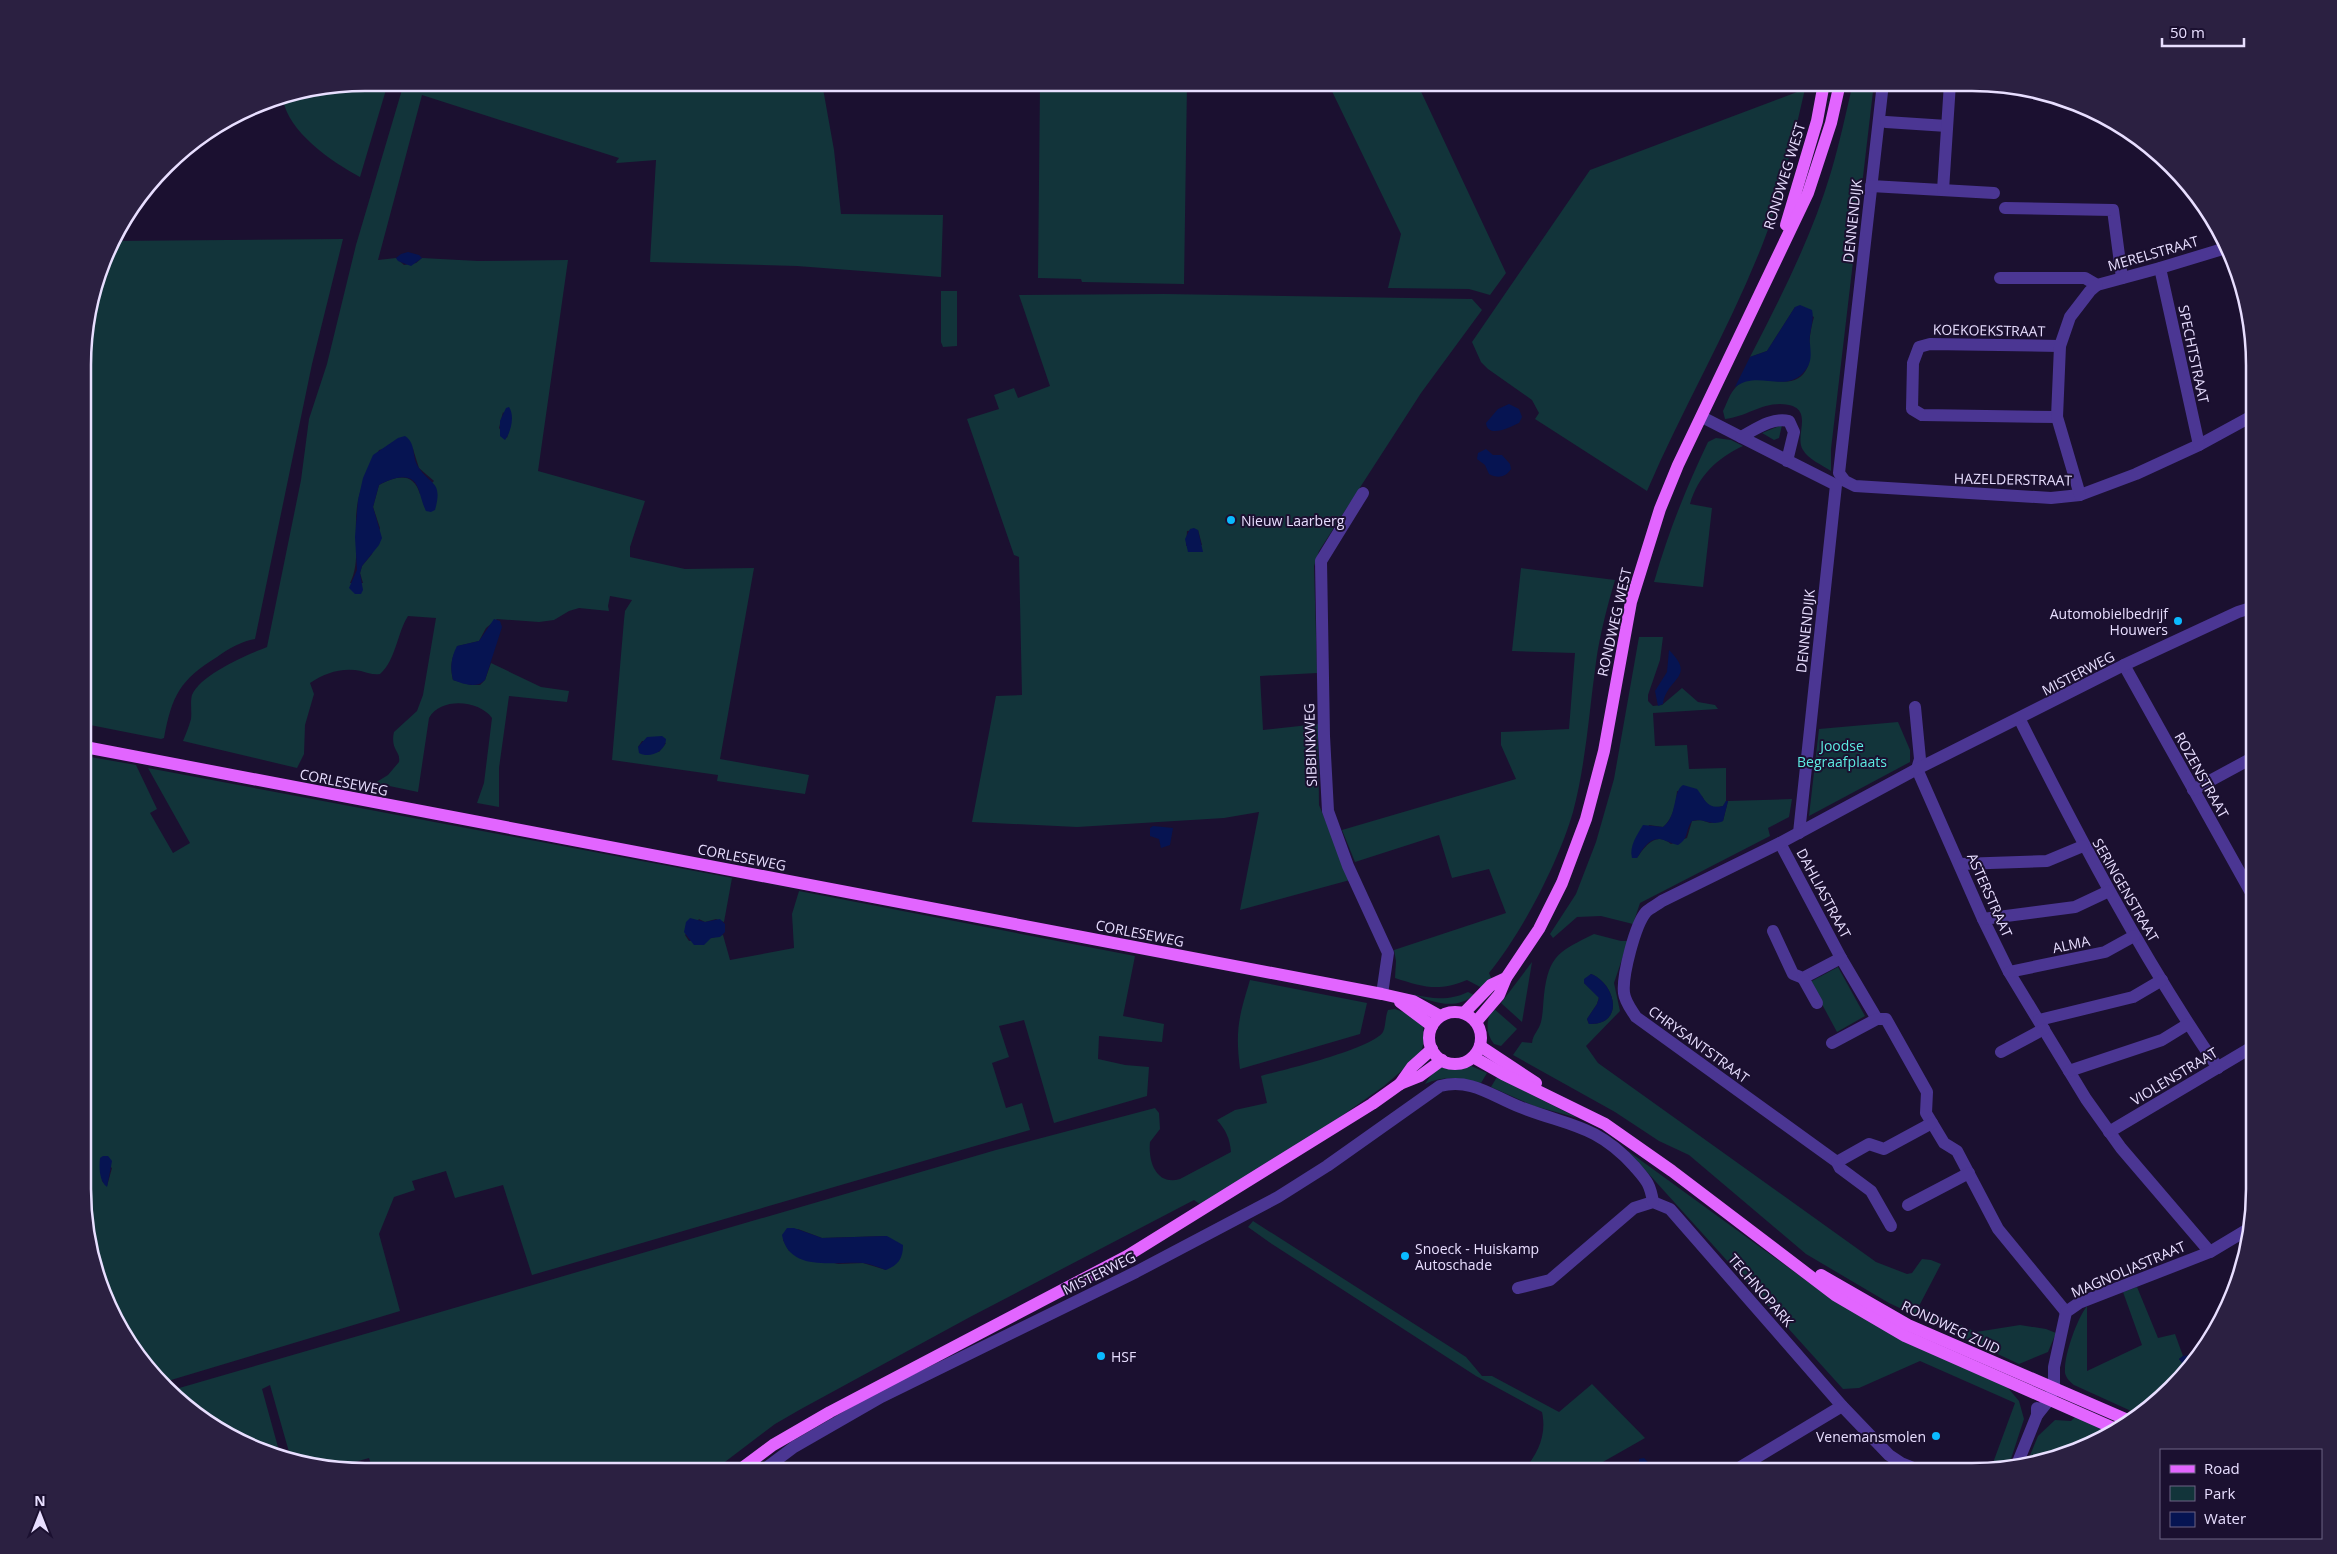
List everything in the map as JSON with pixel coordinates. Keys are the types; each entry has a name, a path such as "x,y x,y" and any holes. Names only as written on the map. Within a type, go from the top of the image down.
{"main road":[{"name":"RONDWEG WEST","path":"1769,277 1811,140 1822,91"},
{"name":"RONDWEG WEST","path":"1476,1022 1499,995 1506,978 1539,929 1554,898 1586,819 1604,751 1621,649 1642,565 1660,509 1678,465 1808,193 1831,123 1838,91"},
{"name":"CORLESEWEG","path":"91,748 1388,996 1436,1021"},
{"name":"RONDWEG WEST","path":"1464,1013 1491,986 1506,978"},
{"path":"1456,1012 1464,1013 1476,1022 1481,1034 1476,1051 1458,1063 1442,1060 1432,1049 1430,1041 1436,1021 1456,1012"},
{"name":"MISTERWEG","path":"1400,1084 1412,1067 1432,1049"},
{"name":"RONDWEG ZUID","path":"1476,1051 1562,1102 1605,1124 1672,1171 1768,1243 1908,1325 2046,1392 2110,1426"},
{"name":"MISTERWEG","path":"749,1463 773,1445 830,1412 1127,1256 1372,1104 1400,1084 1420,1076 1442,1060"},
{"name":"RONDWEG ZUID","path":"2046,1392 2122,1418"}],"street":[{"name":"DENNENDIJK","path":"1845,481 1839,473 1882,91"},
{"path":"1943,190 1949,91"},
{"path":"1886,122 1947,126"},
{"path":"1871,186 1994,194"},
{"path":"2005,208 2113,210 2122,278"},
{"name":"MERELSTRAAT","path":"2000,278 2086,278 2097,285 2220,250"},
{"name":"SPECHTSTRAAT","path":"2160,268 2199,445"},
{"name":"KOEKOEKSTRAAT","path":"2080,495 2057,418 2060,346 2070,317 2097,285"},
{"name":"KOEKOEKSTRAAT","path":"2057,418 1922,415 1912,409 1914,363 1919,346 1930,344 2060,346"},
{"name":"DENNENDIJK","path":"1702,417 1836,485 1799,833"},
{"name":"HAZELDERSTRAAT","path":"1845,481 1855,486 1970,494 2051,498 2080,495 2136,474 2199,445 2246,419"},
{"path":"1741,437 1775,420 1790,420 1794,432 1787,461"},
{"name":"SIBBINKWEG","path":"1363,493 1321,561 1324,736 1328,811 1348,866 1388,956 1388,996"},
{"name":"MISTERWEG","path":"1780,843 1917,769 2020,720 2124,665 2246,610"},
{"name":"ROZENSTRAAT","path":"2124,665 2246,884"},
{"path":"1915,707 1920,759 1917,769"},
{"name":"SERINGENSTRAAT","path":"2020,720 2083,846 2134,936 2188,1024 2218,1068"},
{"path":"2193,790 2246,761"},
{"name":"ASTERSTRAAT","path":"1917,769 1983,919 2010,972 2069,1071 2109,1132 2210,1252"},
{"name":"DAHLIASTRAAT","path":"1780,843 1877,1019 1886,1019 1927,1092 1926,1113 1944,1143 1957,1151 1998,1229 2066,1312"},
{"name":"CHRYSANTSTRAAT","path":"1780,843 1662,901 1647,911 1639,923 1627,967 1624,992 1626,1002 1636,1017 1837,1162 1840,1168 1871,1190 1891,1226"},
{"path":"1960,864 2047,861 2083,846"},
{"path":"1983,919 2076,907 2109,891"},
{"path":"1773,931 1793,974 1802,978 1817,1003"},
{"name":"ALMA","path":"2010,972 2105,952 2134,936"},
{"name":"DAHLIASTRAAT","path":"1802,978 1842,958"},
{"path":"2000,1052 2042,1024 2133,997 2162,980"},
{"path":"1832,1043 1877,1019"},
{"path":"2069,1071 2162,1040 2188,1024"},
{"name":"VIOLENSTRAAT","path":"2109,1132 2246,1051"},
{"name":"MISTERWEG","path":"773,1463 794,1447 881,1397 1136,1272 1278,1197 1327,1166 1440,1086 1469,1084 1521,1108 1568,1122 1592,1132 1621,1152 1650,1185 1653,1202"},
{"path":"1837,1162 1869,1144 1884,1149 1932,1123"},
{"path":"1908,1205 1969,1173"},
{"path":"1518,1288 1550,1280 1634,1208 1653,1202"},
{"name":"TECHNOPARK","path":"1653,1202 1670,1208 1842,1406 1889,1455 1901,1463"},
{"name":"MAGNOLIASTRAAT","path":"2019,1458 2046,1392 2066,1312 2079,1303 2210,1252 2241,1233"},
{"path":"1747,1463 1842,1406"}],"green space":[{"path":"386,91 360,177 313,145 293,123 285,104 312,97 348,92"},
{"path":"402,91 823,91 834,150 841,214 943,215 941,277 797,266 650,262 656,160 617,163 619,158 422,95 378,260 396,258 404,265 416,263 422,258 478,261 568,260 538,471 645,501 630,547 630,557 685,569 754,568 720,759 809,775 805,794 717,781 718,775 612,760 625,611 632,600 610,596 609,611 579,608 569,611 554,620 539,622 497,619 486,628 479,641 458,646 452,663 453,680 471,685 480,685 485,680 491,663 541,687 569,691 567,702 509,696 499,768 499,807 477,803 484,783 492,718 478,707 460,703 442,707 429,718 418,792 375,783 388,775 399,762 393,743 394,732 417,711 423,695 436,618 408,616 390,661 380,674 340,670 322,676 310,683 314,694 305,725 304,754 297,768 183,741 191,719 192,695 197,687 225,666 267,647 301,480 309,419 327,364 356,245","holes":["503,412 511,423 507,438 499,428","387,448 413,449 419,468 434,481 420,494 417,487 408,479 392,479 379,485 373,507 380,528 372,554 362,566 360,573 363,583 350,583 354,574 356,512 359,495 379,450","642,741 666,743 659,752 638,747"]},
{"path":"1040,91 1187,91 1184,284 1082,282 1081,279 1038,278"},
{"path":"1332,91 1421,91 1506,273 1490,295 1469,289 1388,288 1401,234"},
{"path":"1800,91 1805,91 1781,186 1763,243 1736,306 1647,491 1535,419 1539,413 1532,400 1488,369 1481,362 1472,342 1590,170"},
{"path":"1851,91 1873,91 1831,449 1831,471 1812,459 1803,450 1801,444 1801,415 1798,410 1791,406 1773,405 1725,419 1723,411 1734,389 1744,381 1785,382 1794,380 1802,376 1808,366 1814,317 1795,307 1767,351 1750,357 1784,289 1815,219 1840,138"},
{"path":"343,239 312,364 255,639 240,643 226,651 204,665 186,681 170,710 164,738 161,739 91,725 92,348 101,295 112,261 122,241"},
{"path":"941,291 957,291 957,346 943,347 941,342"},
{"path":"1164,294 1472,299 1482,310 1421,393 1319,551 1314,566 1317,673 1260,676 1263,730 1318,724 1319,805 1350,880 1240,910 1259,812 1224,818 1077,827 972,822 996,696 1022,695 1019,557 1014,555 967,419 999,409 994,395 1014,388 1018,398 1050,386 1019,295","holes":["1198,530 1202,545 1186,546 1187,531"]},
{"path":"1782,425 1779,438 1774,440 1762,433"},
{"path":"1716,438 1731,440 1743,446 1725,456 1710,469 1698,485 1690,504 1712,508 1703,587 1654,582 1671,528 1692,476 1708,442"},
{"path":"1521,568 1615,580 1598,652 1584,756 1573,812 1559,852 1538,896 1502,957 1489,973 1492,980 1484,989 1467,980 1447,986 1422,986 1395,978 1396,961 1394,950 1506,913 1489,869 1452,878 1439,835 1355,862 1342,830 1516,779 1501,745 1501,732 1569,729 1575,653 1512,651"},
{"path":"1639,637 1663,637 1660,660 1648,695 1648,701 1653,706 1662,705 1682,688 1698,702 1715,705 1718,709 1653,713 1655,746 1687,745 1689,769 1726,768 1726,801 1723,806 1713,807 1702,796 1677,791 1672,816 1663,827 1649,825 1637,858 1647,845 1656,840 1666,840 1671,844 1687,838 1692,821 1701,820 1710,823 1723,821 1728,801 1792,799 1789,817 1768,828 1770,836 1640,903 1633,924 1601,916 1577,917 1553,938 1550,934 1576,894 1596,842 1614,779"},
{"name":"Joodse Begraafplaats","path":"1898,722 1910,750 1910,762 1809,816 1819,729"},
{"path":"91,757 136,765 157,809 150,813 173,853 190,843 148,768 732,878 724,922 716,919 705,922 699,919 685,935 689,941 723,935 730,960 794,948 792,914 799,891 1135,956 1123,1016 1164,1024 1162,1042 1099,1036 1098,1059 1125,1065 1149,1067 1147,1096 1054,1123 1024,1020 999,1026 1009,1057 992,1063 1006,1108 1022,1103 1030,1130 532,1275 503,1185 455,1198 446,1171 412,1181 415,1190 394,1197 379,1234 400,1311 170,1380 137,1341 128,1326 106,1277 97,1242 92,1206","holes":["100,1158 112,1168 107,1186 102,1181"]},
{"path":"1594,934 1628,941 1614,983 1620,1011 1586,1046 1598,1063 1876,1262 1907,1274 1912,1273 1922,1259 1941,1264 1919,1306 1976,1332 2020,1325 2046,1329 2056,1333 2048,1352 2019,1364 1889,1303 1806,1254 1689,1155 1659,1141 1615,1112 1513,1055 1522,1042 1532,1043 1540,1025 1546,981 1553,962 1565,950","holes":["1591,974 1600,979 1611,994 1612,1011 1608,1018 1600,1023 1589,1024 1587,1019 1597,1004 1599,997 1584,983 1585,979"]},
{"path":"1532,962 1522,1022 1501,1003"},
{"path":"1838,967 1865,1016 1837,1032 1810,982"},
{"path":"1250,980 1367,1003 1360,1034 1240,1069 1239,1023"},
{"path":"1468,992 1474,995 1467,1000 1452,1004 1428,1000 1412,994 1440,998 1454,997"},
{"path":"1493,1008 1517,1029 1501,1046 1494,1044 1488,1031 1488,1021"},
{"path":"1395,1009 1409,1014 1423,1025 1424,1042 1420,1055 1384,1086 1309,1139 1201,1205 1194,1200 970,1317 801,1409 775,1424 724,1463 371,1463 369,1458 354,1462 330,1460 289,1451 270,1385 262,1389 278,1448 244,1434 213,1417 178,1388 996,1150 1155,1108 1159,1113 1160,1129 1150,1142 1152,1164 1159,1175 1165,1179 1180,1179 1231,1152 1227,1135 1217,1120 1235,1110 1267,1103 1261,1076 1345,1052 1376,1039 1383,1032 1388,1010","holes":["798,1229 822,1238 887,1236 886,1270 863,1263 838,1264 789,1251 783,1240"]},
{"path":"1469,1065 1487,1073 1481,1083 1446,1078 1425,1084 1436,1070"},
{"path":"1497,1077 1578,1118 1534,1106 1491,1087"},
{"path":"1628,1151 1818,1289 2008,1388 2019,1401 2024,1419 2011,1459 1993,1462 2015,1403 1920,1361 1859,1388 1843,1389"},
{"path":"1253,1221 1466,1357 1482,1376 1492,1376 1559,1412 1592,1384 1645,1438 1601,1463 1529,1463 1540,1444 1543,1429 1542,1412 1476,1376 1248,1227"},
{"path":"2137,1287 2158,1338 2175,1334 2183,1356 2179,1359 2182,1363 2178,1369 2152,1395 2131,1411 2074,1385 2065,1374 2067,1354 2072,1336 2087,1306 2087,1371 2142,1345 2123,1292"},
{"path":"2076,1416 2103,1429 2060,1448 2030,1456 2038,1436 2055,1420 2071,1421"}],"water":[{"path":"408,252 419,255 422,258 411,266 398,261 396,258"},
{"path":"1800,305 1812,310 1813,314 1810,359 1803,373 1796,379 1788,381 1753,380 1735,387 1750,357 1767,351 1795,307"},
{"path":"1509,404 1519,409 1522,417 1519,423 1500,431 1488,428 1486,423 1498,409"},
{"path":"509,407 512,415 512,424 505,440 500,436 500,421 506,408"},
{"path":"405,436 413,447 415,460 423,474 437,489 435,510 431,512 426,511 418,488 411,479 389,480 379,485 373,507 382,538 379,545 362,566 360,573 363,590 361,594 355,594 349,588 357,570 355,537 358,500 363,478 373,455 398,438"},
{"path":"1486,449 1493,455 1502,455 1510,464 1511,469 1507,474 1499,477 1489,474 1485,465 1477,459 1478,453"},
{"path":"1190,529 1198,530 1203,552 1188,552 1185,539"},
{"path":"494,619 500,621 502,627 485,680 474,685 453,680 452,663 457,646 479,641"},
{"path":"1669,650 1677,659 1680,672 1666,695 1663,704 1658,706 1655,691 1667,672"},
{"path":"662,736 666,739 665,743 657,753 643,755 639,753 638,747 647,737"},
{"path":"1683,785 1697,789 1710,805 1723,806 1728,801 1723,821 1714,823 1700,820 1692,821 1684,840 1678,845 1661,839 1652,840 1637,858 1632,858 1633,845 1643,825 1663,827 1668,822 1673,811 1677,793"},
{"path":"1153,826 1173,828 1170,845 1161,848 1159,839 1150,836 1150,828"},
{"path":"690,918 705,922 720,919 725,924 725,932 720,937 711,938 704,945 694,945 684,932 686,922"},
{"path":"1591,974 1600,979 1606,986 1611,994 1613,1003 1612,1011 1608,1018 1600,1023 1589,1024 1587,1019 1599,998 1584,983 1584,979"},
{"path":"108,1156 112,1161 107,1187 102,1181 100,1174 100,1158"},
{"path":"787,1228 794,1228 822,1238 887,1236 903,1245 902,1254 897,1264 886,1270 863,1263 827,1263 803,1260 786,1247 782,1235"},
{"path":"2189,1355 2182,1363 2179,1359"},
{"path":"1644,1458 1649,1463 1639,1463 1639,1459"}],"place":[{"name":"Nieuw Laarberg","path":"1231,520"},
{"name":"Automobielbedrijf Houwers","path":"2178,621"},
{"name":"Snoeck - Huiskamp Autoschade","path":"1405,1256"},
{"name":"HSF","path":"1101,1356"},
{"name":"Venemansmolen","path":"1936,1436"}]}
